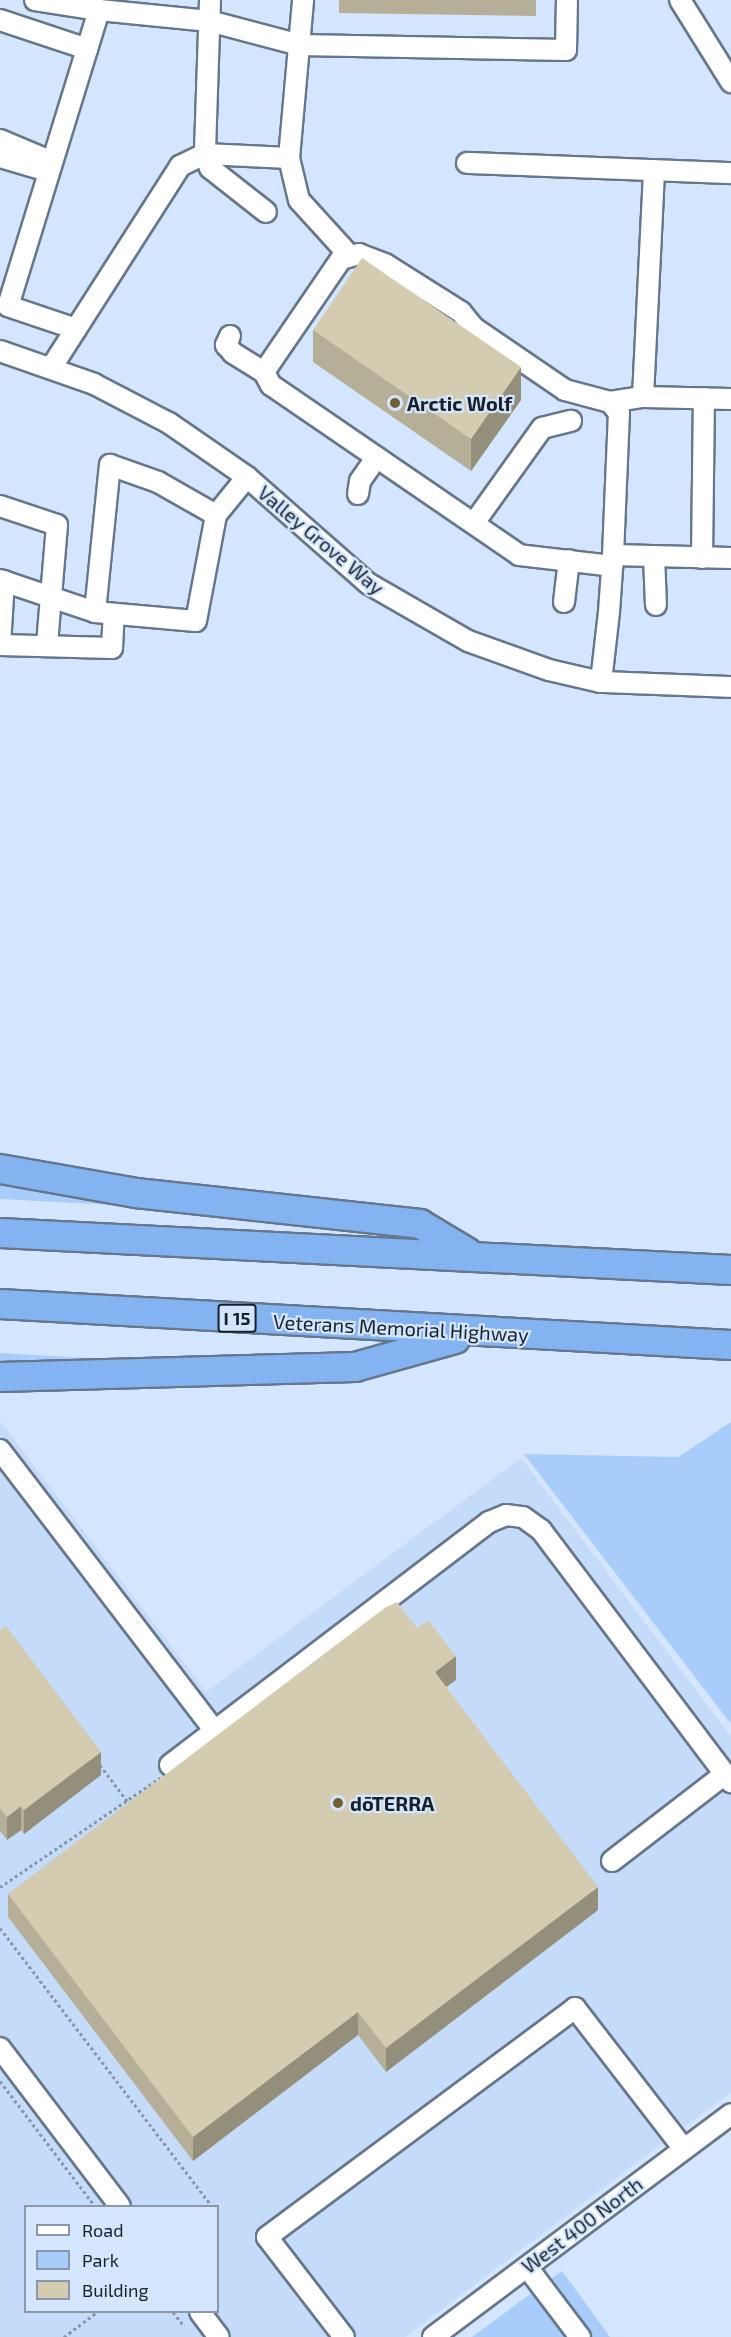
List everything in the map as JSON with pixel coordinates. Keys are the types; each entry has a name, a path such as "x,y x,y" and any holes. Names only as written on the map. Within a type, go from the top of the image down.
{"highway":[{"path":"0,1169 136,1193 420,1224 472,1255"},
{"path":"0,1233 472,1255 731,1270"},
{"name":"Veterans Memorial Highway","path":"0,1304 475,1333 731,1345"},
{"path":"0,1377 355,1367 475,1333"}],"street":[{"path":"35,0 99,10 209,21 300,45 566,50 567,0"},
{"path":"210,0 205,154 210,168 266,212"},
{"path":"303,0 289,158 299,200 349,255 385,264 461,312 474,328 565,390 610,402 644,397 731,399"},
{"path":"680,0 731,82"},
{"path":"76,329 4,307 51,166 99,10"},
{"path":"0,20 5,17 87,49"},
{"path":"0,140 51,166"},
{"path":"51,368 180,166 205,154 289,158"},
{"path":"0,157 51,166"},
{"path":"466,163 731,173"},
{"path":"644,397 654,170"},
{"path":"264,372 341,259 349,255"},
{"path":"230,336 226,345 233,353 264,372 271,385 519,555 612,561 654,556 731,558"},
{"name":"Valley Grove Way","path":"0,351 51,368 132,402 247,477 336,558 396,602 508,657 601,682 731,687"},
{"path":"702,558 704,398"},
{"path":"601,682 612,561 619,413 610,402"},
{"path":"474,523 542,428 571,421"},
{"path":"358,494 360,481 377,457"},
{"path":"216,515 158,482 110,465 105,613 112,648 0,645 2,581 105,613 196,621 216,515 247,477"},
{"path":"0,506 57,525 53,598 47,645"},
{"path":"654,556 656,605"},
{"path":"564,602 569,560"},
{"path":"0,1450 215,1731"},
{"path":"170,1765 489,1522 516,1515 541,1530 728,1778 612,1861"},
{"path":"344,2337 267,2237 575,2008 684,2149"},
{"path":"0,2048 119,2205"},
{"name":"West 400 North","path":"433,2337 731,2114"},
{"path":"527,2267 570,2334"},
{"path":"201,2313 219,2337"}],"path":[{"path":"96,1765 128,1802"},
{"path":"0,1887 128,1802 170,1765"},
{"path":"0,1928 211,2205"},
{"path":"0,2082 94,2205"},
{"path":"64,2337 96,2313"},
{"path":"174,2313 184,2326"}],"shaded area":[{"path":"0,1421 206,1692 521,1458 731,1737 731,2092 405,2337 0,2337"}],"green space":[{"path":"0,1179 194,1209 0,1199"},
{"path":"0,1353 86,1358 0,1362"},
{"path":"731,1422 731,1724 524,1454 678,1457"},
{"path":"562,2271 610,2337 472,2337"}],"building":[{"path":"362,258 521,367 471,439 313,330"},
{"name":"dōTERRA","path":"397,1602 417,1628 428,1620 456,1656 435,1672 598,1887 386,2048 358,2012 193,2137 8,1894 386,1607"},
{"path":"6,1626 101,1752 24,1810 21,1806 7,1817 0,1808 0,1631"}],"place":[{"name":"Arctic Wolf","path":"395,403"},
{"name":"dōTERRA","path":"338,1803"}]}
